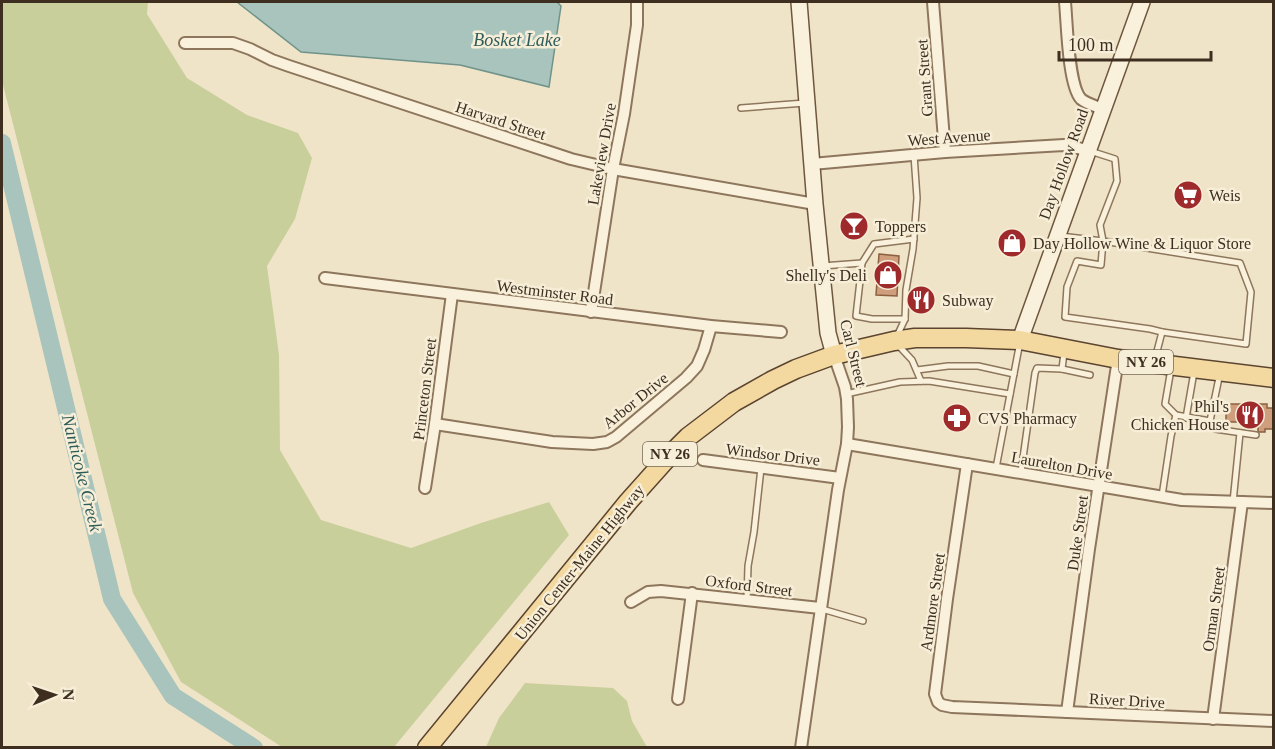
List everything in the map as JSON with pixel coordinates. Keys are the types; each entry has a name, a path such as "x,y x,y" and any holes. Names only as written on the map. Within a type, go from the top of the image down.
{"main road":[{"name":"Union Center-Maine Highway","path":"427,747 628,502 676,449 708,421 773,380 834,355 915,338 1020,340 1118,359 1274,378"}],"street":[{"name":"Lakeview Drive","path":"591,312 613,169 626,103 638,2"},
{"name":"Carl Street","path":"799,2 828,333 846,394 848,427 801,747"},
{"name":"Grant Street","path":"933,2 945,152"},
{"path":"1065,2 1074,88 1081,99 1102,109"},
{"name":"Day Hollow Road","path":"1020,340 1142,2"},
{"name":"Harvard Street","path":"185,43 233,43 289,66 571,159 613,169 815,204"},
{"name":"West Avenue","path":"812,164 914,154 1064,145 1088,150"},
{"name":"Westminster Road","path":"325,278 591,312 781,332"},
{"name":"Princeton Street","path":"425,488 452,294"},
{"name":"Arbor Drive","path":"435,424 552,442 593,444 607,442 677,386 697,366 711,326"},
{"name":"Duke Street","path":"1067,712 1118,359"},
{"name":"Laurelton Drive","path":"847,444 1182,500 1274,503"},
{"name":"Windsor Drive","path":"703,460 840,478"},
{"name":"Ardmore Street","path":"967,464 935,694 942,705 980,708"},
{"name":"Orman Street","path":"1213,719 1238,502"},
{"name":"Oxford Street","path":"631,602 648,592 661,591 820,609"},
{"path":"678,699 692,593"},
{"name":"River Drive","path":"980,708 1274,721"}],"lane":[{"path":"741,108 807,103"},
{"path":"1057,236 1103,241 1240,263 1251,292 1246,344 1065,317 1067,286 1077,261 1101,265 1103,241 1100,225 1117,181 1115,159 1088,150"},
{"path":"914,154 917,198 914,238 904,320 894,341 912,360 921,381"},
{"path":"904,320 856,316 862,263 874,244 914,238"},
{"path":"822,266 862,263"},
{"path":"1162,332 1165,404 1176,415 1210,421"},
{"path":"996,469 1020,340"},
{"path":"1062,369 1065,349"},
{"path":"916,370 948,366 978,366 1014,374"},
{"path":"1021,474 1037,368 1062,369 1090,375"},
{"path":"1186,418 1195,369"},
{"path":"1220,372 1210,421 1215,429 1256,435"},
{"path":"846,394 900,382 929,381 1010,394"},
{"path":"1162,497 1176,415"},
{"path":"1238,502 1240,433"},
{"path":"747,600 748,566 761,468"},
{"name":"Oxford Street","path":"820,609 863,621"}],"green space":[{"path":"2,2 148,2 147,14 187,78 247,115 298,133 312,158 295,219 267,266 279,355 280,450 321,520 411,548 549,502 569,535 394,747 282,747 181,682 133,593 2,81"},
{"path":"525,683 613,688 627,701 632,721 647,747 486,747 499,718"}],"water":[{"name":"Bosket Lake","path":"237,2 557,2 561,6 549,87 460,65 301,52"}],"building":[{"name":"Shelly's Deli","path":"879,254 899,256 897,296 876,295"},
{"name":"Phil's Chicken House","path":"1226,404 1267,404 1267,408 1274,408 1274,429 1258,432 1258,424 1255,422 1226,422"}],"waterway":[{"name":"Nanticoke Creek","path":"2,143 112,599 173,696 254,748"}],"place":[{"name":"Weis","path":"1188,195"},
{"name":"Toppers","path":"854,226"},
{"name":"Day Hollow Wine & Liquor Store","path":"1012,243"},
{"name":"Shelly's Deli","path":"888,275"},
{"name":"Subway","path":"921,300"},
{"name":"Phil's Chicken House","path":"1250,415"},
{"name":"CVS Pharmacy","path":"957,418"}]}
